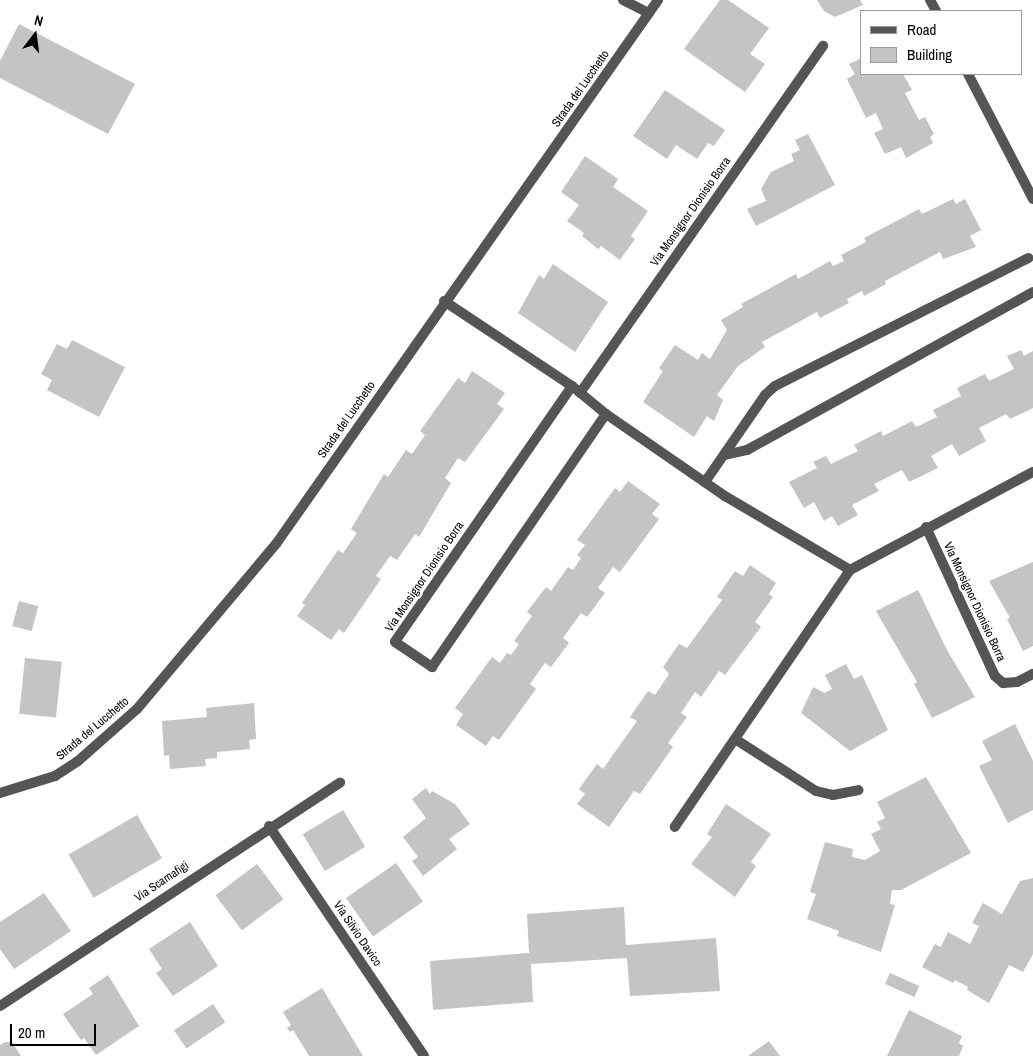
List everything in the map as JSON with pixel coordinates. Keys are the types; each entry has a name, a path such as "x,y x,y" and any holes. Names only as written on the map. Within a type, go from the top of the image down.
{"street":[{"path":"623,0 649,13"},
{"name":"Strada del Lucchetto","path":"0,793 55,776 78,761 137,709 276,544 444,302 658,0"},
{"name":"Via Monsignor Dionisio Borra","path":"606,414 432,667 395,642 823,46"},
{"path":"969,75 1033,199"},
{"path":"705,482 766,395 775,386 1028,258"},
{"path":"725,455 746,450 1033,292"},
{"path":"444,302 576,389 606,414 705,482 850,570"},
{"path":"675,827 850,570 926,527 1033,472"},
{"name":"Via Monsignor Dionisio Borra","path":"926,527 995,676 1003,683 1017,682 1033,674"},
{"path":"735,739 816,790 833,795 860,790"},
{"name":"Via Scarnafigi","path":"0,1006 269,826 340,783"},
{"name":"Via Silvio Davico","path":"269,826 424,1056"}],"building":[{"path":"720,0 728,0 769,28 750,54 765,64 745,92 684,49"},
{"path":"817,0 860,0 863,5 835,17 824,11"},
{"path":"19,24 135,84 108,134 0,78 0,61"},
{"path":"860,59 860,75 904,75 912,90 905,93 919,120 925,117 934,134 930,137 933,143 906,158 901,147 885,154 874,133 883,129 876,113 866,118 847,79 855,74 849,64"},
{"path":"665,90 725,130 714,146 708,143 697,159 676,145 667,159 633,136"},
{"path":"808,134 835,185 756,226 747,209 766,201 761,189 771,172 794,161 791,154 800,150 795,140"},
{"path":"585,156 618,179 613,187 648,211 631,236 635,239 620,260 601,246 598,249 582,236 584,233 567,221 579,205 561,192"},
{"path":"953,199 956,204 965,199 981,230 970,236 976,247 943,259 940,252 885,281 886,284 864,296 862,291 847,299 849,303 820,318 817,312 762,342 765,347 738,366 717,395 723,400 714,421 707,416 694,437 643,402 663,371 659,368 675,345 698,360 702,353 710,359 727,330 721,320 743,307 741,304 796,274 798,279 830,261 833,266 844,261 841,255 866,242 864,238 919,209 922,214"},
{"path":"553,264 608,302 575,352 518,313 539,275 544,279"},
{"path":"72,340 125,367 99,417 47,390 52,380 41,374 57,344 67,349"},
{"path":"1021,350 1024,356 1033,351 1033,408 1010,419 1006,414 979,428 986,441 959,456 952,444 931,456 938,468 909,482 902,470 874,484 879,491 852,505 858,515 838,526 832,516 824,521 814,502 804,508 789,482 817,468 813,462 826,456 831,464 858,451 854,445 881,431 883,436 912,421 916,427 937,417 933,410 961,396 957,388 985,374 989,381 1014,369 1007,356"},
{"path":"472,371 505,393 497,404 504,409 465,462 458,458 445,478 451,483 419,537 415,534 397,560 390,556 376,576 381,579 344,633 339,629 331,640 297,616 305,605 302,603 338,550 343,553 357,533 351,529 384,474 388,477 406,450 412,454 425,435 420,431 458,378 465,383"},
{"path":"628,481 660,504 652,514 659,519 620,572 613,567 598,588 605,593 587,617 581,613 563,638 569,643 551,667 545,663 530,684 536,689 499,740 493,736 486,746 456,725 463,714 455,708 492,657 500,663 507,653 511,655 519,644 514,641 532,616 527,612 546,587 551,591 568,567 573,570 581,558 577,555 585,545 577,540 615,488 620,492"},
{"path":"1033,562 1033,646 1023,651 1007,619 1010,618 989,581"},
{"path":"750,565 776,583 769,594 773,597 755,622 761,627 725,675 719,671 701,697 695,692 681,713 687,717 668,743 673,747 640,794 634,791 609,827 577,804 585,794 579,789 597,764 603,769 637,721 630,717 648,691 655,695 669,674 663,667 679,644 687,648 722,600 717,597 735,571 743,576"},
{"path":"918,590 947,650 975,697 932,718 914,684 917,682 876,611"},
{"path":"19,601 38,606 32,631 12,626"},
{"path":"25,658 62,662 56,718 19,714"},
{"path":"846,664 854,679 862,675 888,730 850,751 801,713 813,687 825,693 832,689 825,675"},
{"path":"254,703 256,739 249,740 250,749 217,752 217,758 205,759 206,766 170,769 169,755 164,756 162,721 207,717 206,708"},
{"path":"1015,724 1033,761 1033,810 1008,823 979,766 992,760 982,741"},
{"path":"926,777 971,853 901,890 892,890 890,904 895,905 881,952 837,936 839,931 807,919 816,894 810,892 825,842 853,849 852,857 865,860 880,851 871,834 881,829 877,822 885,818 877,802"},
{"path":"426,788 430,794 432,791 455,804 470,824 449,839 457,849 423,876 412,861 418,857 403,837 426,818 412,799"},
{"path":"726,804 771,834 751,862 756,866 735,897 691,864 712,837 707,834"},
{"path":"343,810 365,847 325,871 303,834"},
{"path":"137,815 162,858 94,898 69,854"},
{"path":"396,863 423,902 373,936 346,898"},
{"path":"257,864 283,899 242,930 215,895"},
{"path":"1033,878 1033,954 1023,972 1009,965 989,1003 967,990 968,987 955,980 953,983 922,967 935,944 941,947 948,932 970,944 979,926 972,923 983,903 1002,914 1020,881"},
{"path":"44,893 71,931 14,969 0,949 0,922"},
{"path":"624,907 626,945 716,938 720,991 630,996 627,958 531,964 533,1002 433,1010 430,961 529,953 527,914"},
{"path":"190,922 218,966 173,996 156,973 162,969 149,949"},
{"path":"890,973 919,986 914,997 885,984"},
{"path":"108,975 139,1026 96,1055 84,1038 81,1040 63,1014 93,994 89,988"},
{"path":"322,988 363,1056 309,1056 293,1030 290,1032 287,1028 291,1025 283,1012"},
{"path":"213,1004 225,1022 186,1049 174,1030"},
{"path":"909,1010 962,1036 959,1043 963,1046 959,1056 887,1056"},
{"path":"769,1041 780,1056 748,1056"},
{"path":"5,1042 12,1042 21,1056 0,1056 0,1045"}]}
